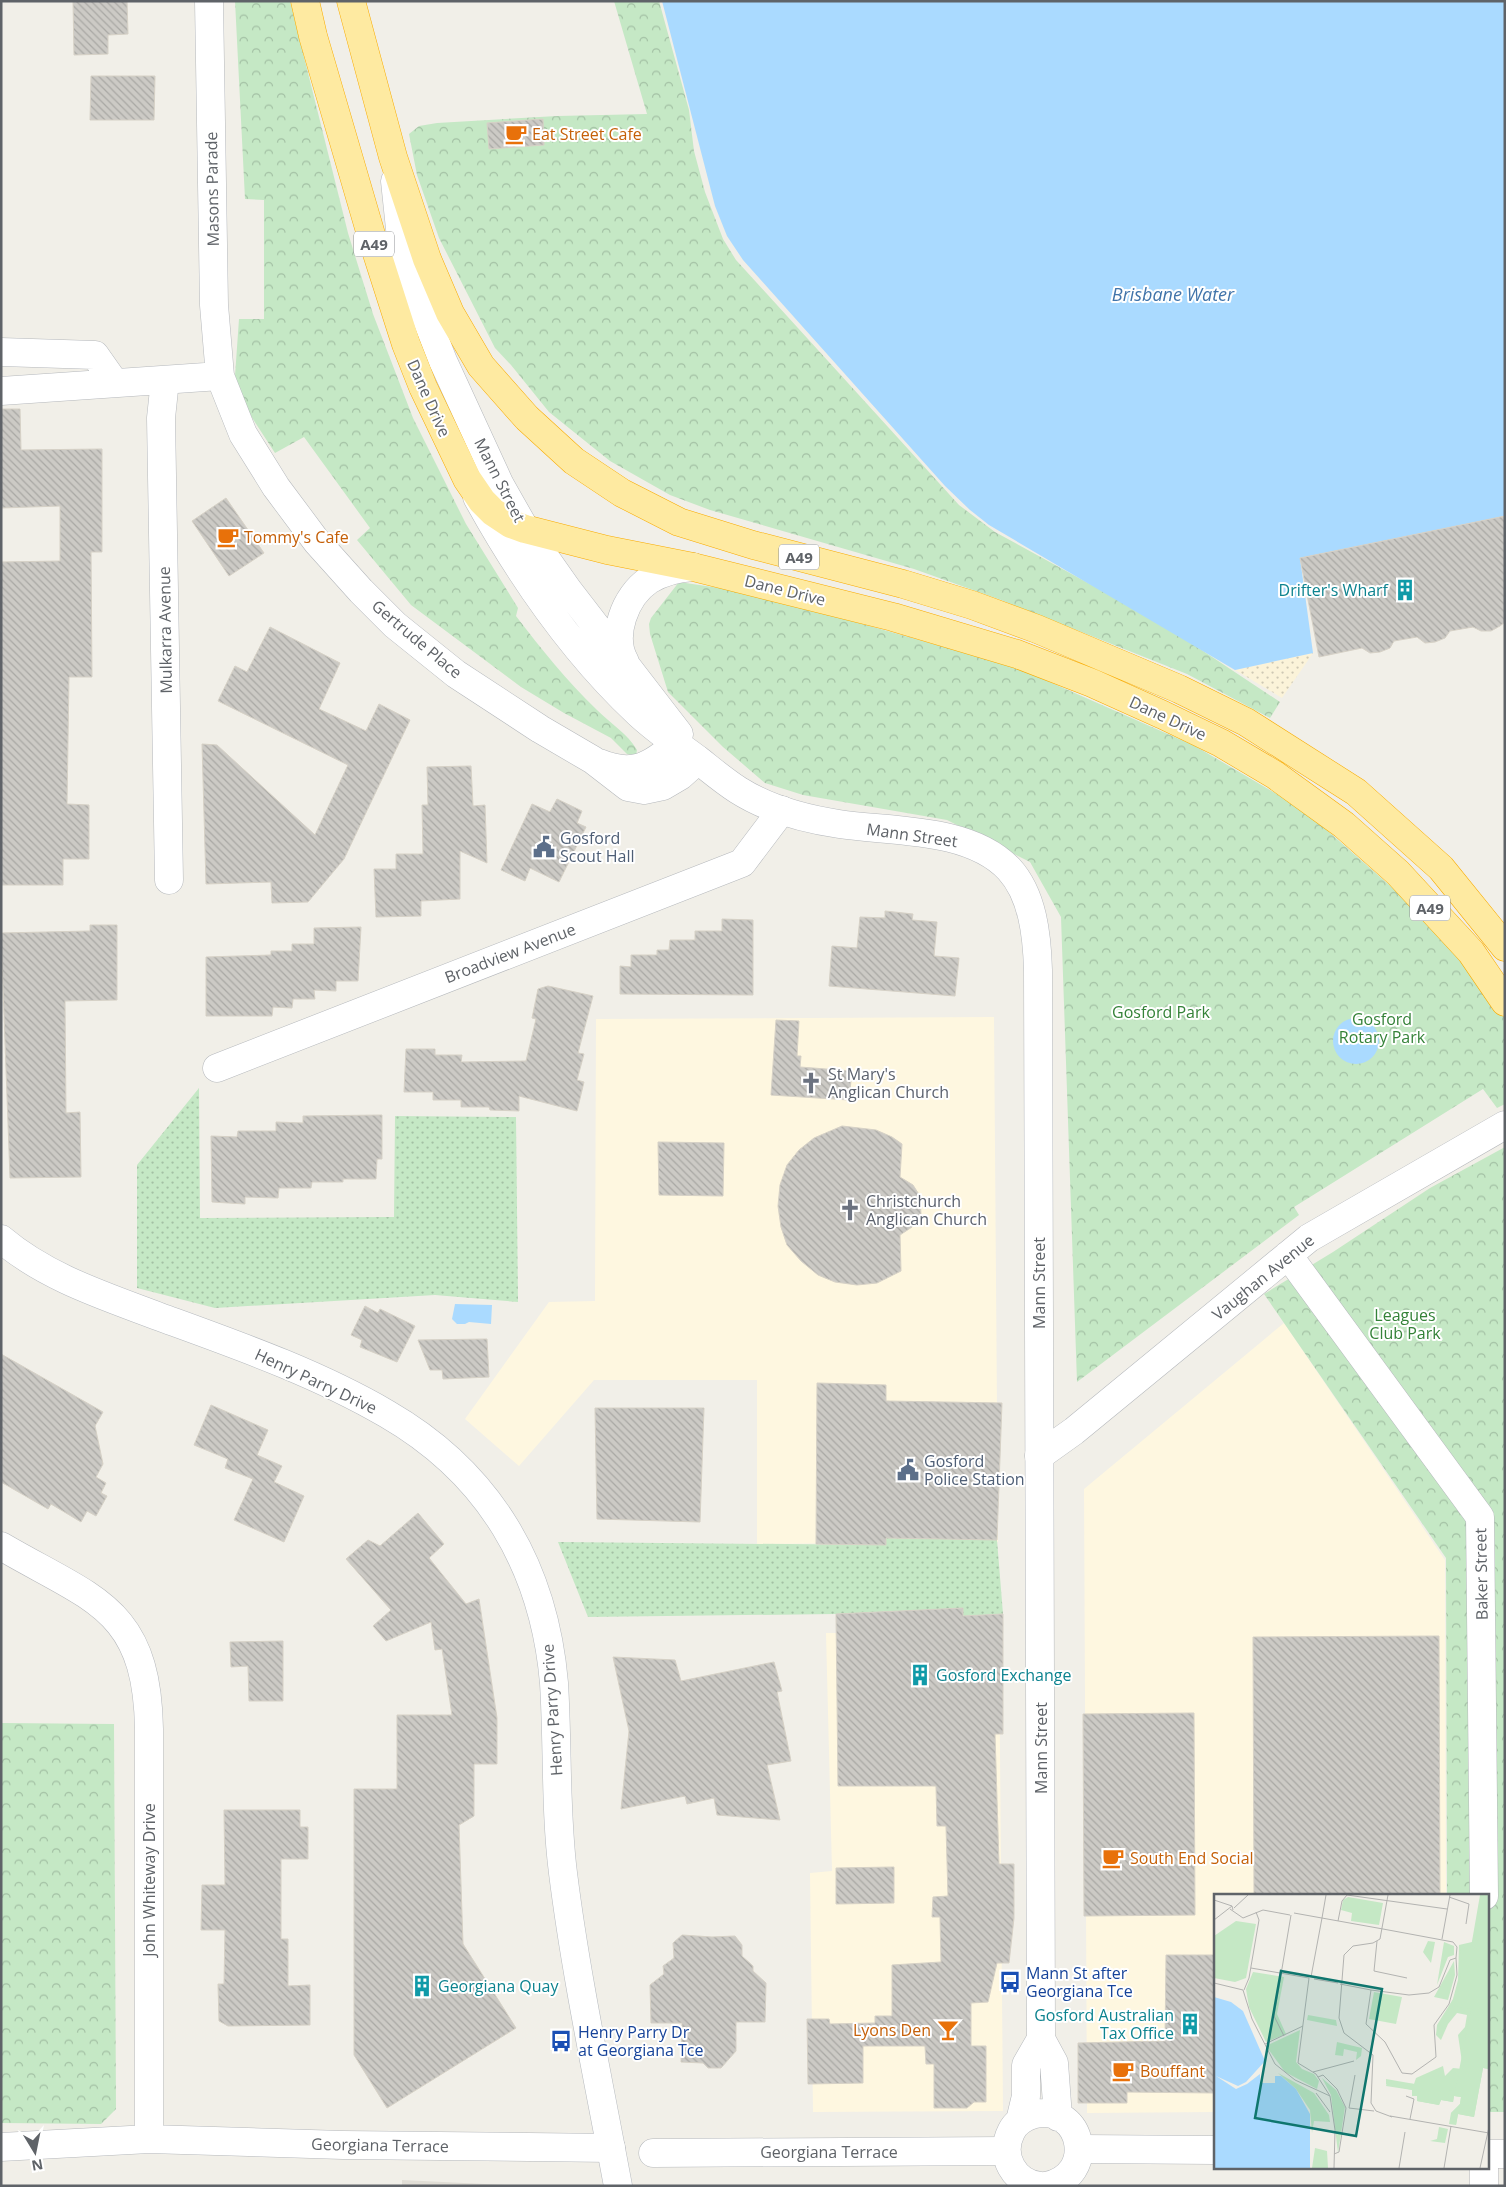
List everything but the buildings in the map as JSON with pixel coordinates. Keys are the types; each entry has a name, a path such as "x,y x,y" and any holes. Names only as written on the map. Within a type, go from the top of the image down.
{"highway":[{"name":"Dane Drive","path":"305,1 313,36 400,328 426,394 467,479 482,501 493,512 511,524 525,530 607,550 693,566 893,617 1017,654 1092,683 1221,744 1281,778 1344,825 1398,873 1471,952 1505,1002"},
{"name":"Dane Drive","path":"351,1 393,157 427,259 450,313 481,366 527,418 574,461 650,509 709,532 903,584 972,605 1037,629 1180,689 1246,722 1356,792 1441,868 1505,947"},
{"path":"1344,825 1356,792"}],"street":[{"name":"Masons Parade","path":"209,1 214,305 220,376"},
{"name":"Mann Street","path":"393,157 401,238 411,280 464,410 500,485 525,530 591,621 625,662 687,749"},
{"path":"1,352 95,355 114,382"},
{"path":"1,391 220,376"},
{"name":"Gertrude Place","path":"220,376 243,434 276,487 317,542 395,625 456,674 593,760 628,786 644,790 663,786 674,780 687,749"},
{"name":"Mulkarra Avenue","path":"165,380 162,418 169,880"},
{"name":"Mann Street","path":"467,479 503,543 543,605 625,701 652,726 687,749 741,792 782,810 837,824 932,834 957,839 976,847 1008,868 1020,885 1027,901 1036,935 1038,970 1041,2039 1054,2063 1058,2116"},
{"path":"625,662 620,650 620,630 627,607 634,594 645,583 658,575 693,566"},
{"name":"Broadview Avenue","path":"217,1068 742,863 782,810"},
{"name":"Vaughan Avenue","path":"1040,1456 1074,1431 1309,1238 1505,1125"},
{"name":"Henry Parry Drive","path":"1,1239 37,1264 67,1281 97,1294 224,1340 294,1369 388,1414 440,1451 464,1472 504,1524 532,1581 550,1648 556,1717 557,1795 562,1871 618,2186"},
{"name":"Baker Street","path":"1288,1255 1480,1517 1484,1894"},
{"name":"John Whiteway Drive","path":"1,1546 92,1596 116,1617 135,1645 144,1672 149,1702 149,2139"},
{"path":"1020,2121 1026,2096 1026,2065 1041,2039"},
{"path":"1041,2113 1058,2116 1072,2127 1078,2138 1080,2149 1078,2160 1073,2170 1043,2184 1011,2169 1006,2151 1007,2140 1012,2129 1020,2121 1030,2115 1041,2113"},
{"path":"1,2146 149,2139"},
{"name":"Georgiana Terrace","path":"149,2139 343,2145 611,2148"},
{"path":"1080,2149 1214,2150"},
{"name":"Georgiana Terrace","path":"653,2153 1006,2151"},
{"path":"1488,2154 1505,2154"},
{"path":"1484,2170 1484,2186"}],"shaded area":[{"path":"994,1017 998,1542 757,1544 757,1380 594,1380 519,1466 465,1419 549,1302 595,1301 596,1019"},
{"path":"1284,1323 1445,1560 1446,1894 1214,1894 1214,2112 1087,2113 1084,1489"},
{"path":"999,1632 1003,2111 813,2112 810,1873 832,1871 826,1633"},
{"path":"402,2180 524,2186 402,2186"}],"green space":[{"path":"235,1 290,1 348,233 373,314 413,418 466,524 518,608 516,616 575,688 629,739 637,750 636,756 627,754 611,738 521,687 411,605 357,540 370,528 304,437 275,453 234,390 239,319 264,319 264,200 245,199"},
{"path":"614,1 659,1 689,110 694,151 705,192 723,239 736,260 959,505 995,532 1161,623 1280,702 1270,718 1187,674 1001,600 914,569 710,510 670,495 610,461 549,412 495,348 439,238 417,175 409,134 419,126 437,123 557,116 647,114"},
{"name":"Gosford Rotary Park","path":"679,582 753,593 1018,668 1195,746 1304,810 1421,913 1475,975 1505,1019 1505,1104 1497,1108 1483,1089 1294,1207 1299,1215 1077,1382 1061,917 1030,862 947,820 803,795 765,783 723,747 668,692 650,634 649,624 651,618"},
{"path":"199,1088 200,1218 394,1217 395,1116 516,1117 518,1302 435,1295 215,1308 137,1288 137,1165"},
{"name":"Leagues Club Park","path":"1505,1147 1505,2112 1488,2112 1488,1894 1447,1894 1446,1558 1264,1294 1333,1252 1430,1188"},
{"path":"886,1538 997,1540 1003,1614 963,1616 963,1608 836,1614 588,1617 558,1542 885,1545"},
{"path":"1,1723 114,1724 116,2109 101,2124 1,2123"}],"sand":[{"path":"1313,653 1282,698 1235,670"}],"water":[{"name":"Brisbane Water","path":"662,1 1505,1 1505,516 1300,558 1313,653 1235,670 989,525 945,486 743,260 727,236 715,206"},
{"path":"1356,1018 1369,1022 1375,1028 1379,1041 1375,1054 1369,1060 1356,1064 1343,1060 1337,1054 1333,1041 1337,1028 1343,1022"},
{"path":"455,1304 492,1305 491,1324 469,1322 457,1324 452,1319"}],"place":[{"name":"Eat Street Cafe","path":"516,134"},
{"name":"Tommy's Cafe","path":"228,537"},
{"name":"Drifter's Wharf","path":"1405,590"},
{"name":"Gosford Scout Hall","path":"544,847"},
{"name":"St Mary's Anglican Church","path":"811,1083"},
{"name":"Christchurch Anglican Church","path":"850,1210"},
{"name":"Gosford Police Station","path":"908,1470"},
{"name":"Gosford Exchange","path":"920,1675"},
{"name":"South End Social","path":"1113,1858"},
{"name":"Mann St after Georgiana Tce","path":"1010,1982"},
{"name":"Georgiana Quay","path":"422,1986"},
{"name":"Gosford Australian Tax Office","path":"1190,2024"},
{"name":"Lyons Den","path":"948,2030"},
{"name":"Henry Parry Dr at Georgiana Tce","path":"561,2041"},
{"name":"Bouffant","path":"1123,2071"}],"park label":[{"name":"Gosford Park","path":"1161,1012"}]}
